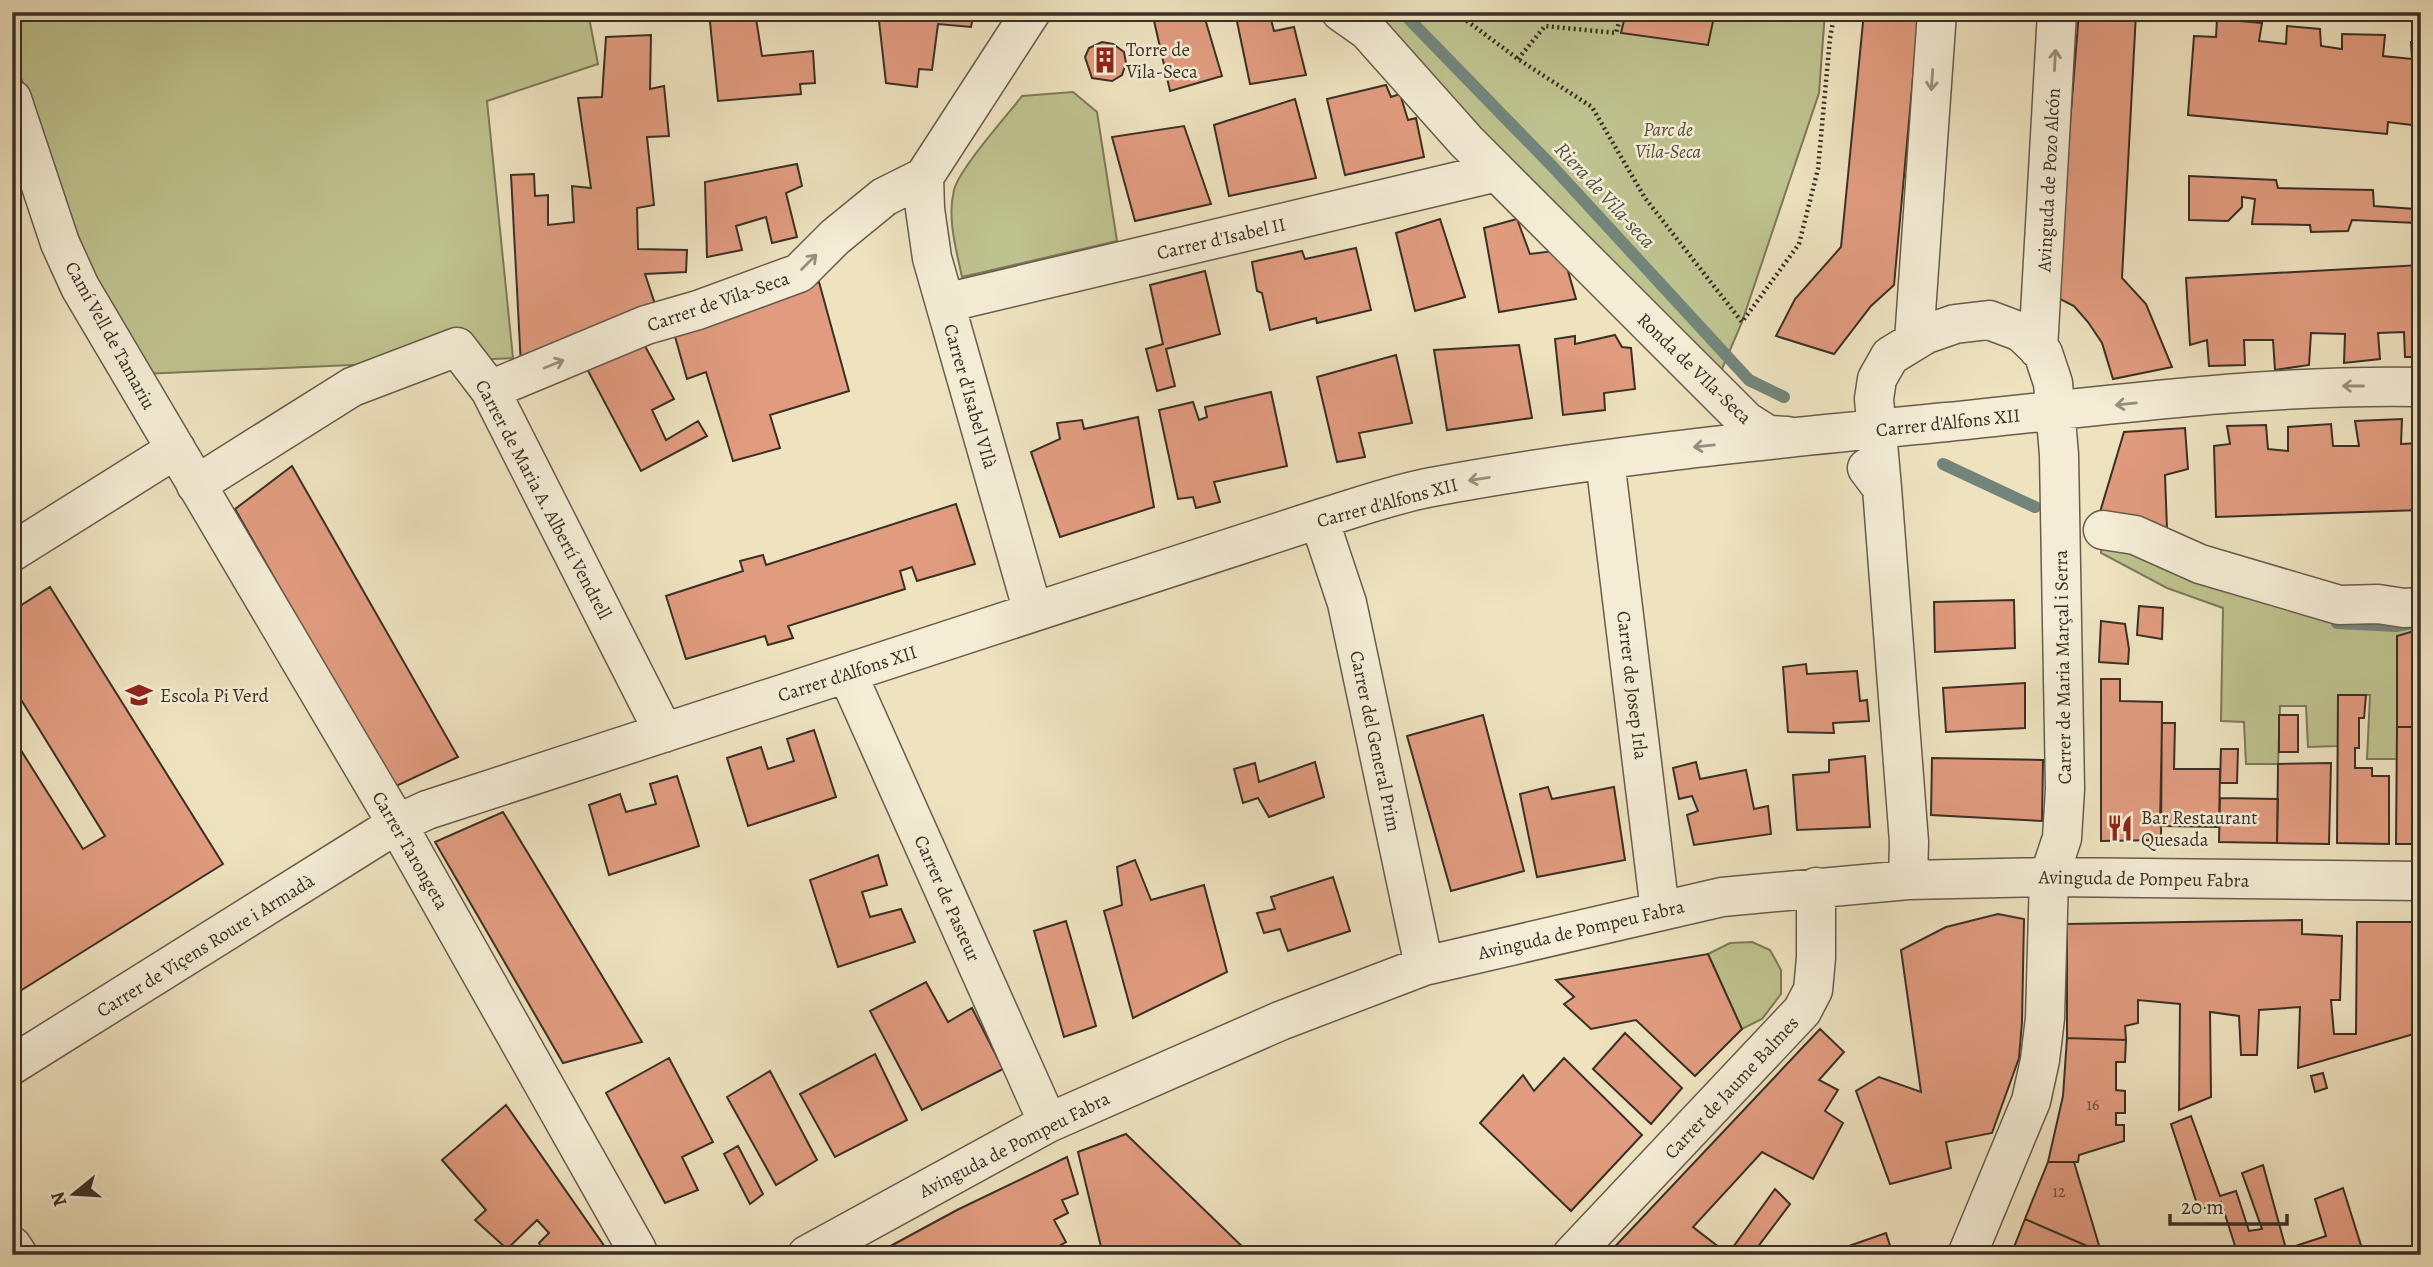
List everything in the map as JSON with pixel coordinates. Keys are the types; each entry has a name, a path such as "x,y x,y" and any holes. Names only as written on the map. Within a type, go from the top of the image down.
{"street":[{"path":"924,177 1031,12"},
{"name":"Ronda de VIla-Seca","path":"1341,12 1368,32 1497,172 1746,421 1768,435 1849,444 1882,488"},
{"path":"1914,341 1937,12"},
{"name":"Avinguda de Pozo Alcón","path":"2038,349 2057,12"},
{"name":"Camí Vell de Tamariu","path":"12,99 60,243 80,287 176,449"},
{"name":"Carrer d'Isabel II","path":"945,303 1497,172"},
{"name":"Carrer d'Isabel VIlà","path":"924,177 925,209 932,258 1033,612"},
{"name":"Carrer de Vila-Seca","path":"491,390 646,325 698,310 799,273 835,237 884,197 924,177"},
{"path":"1908,880 1908,829 1874,399 1877,379 1891,356 1926,334 1955,324 1989,320 2021,332 2038,349"},
{"name":"Carrer de Maria A. Albertí Vendrell","path":"197,485 352,387 457,347 491,390 663,733"},
{"name":"Carrer de Maria Marçal i Serra","path":"1967,1255 2031,1101 2045,1018 2049,877 2062,838 2065,789 2059,455 2053,383 2043,353 2038,349"},
{"name":"Carrer d'Alfons XII","path":"397,824 427,810 1033,612 1319,519 1429,487 1667,450 1795,437 2345,386 2421,387"},
{"path":"12,552 176,449"},
{"name":"Carrer Tarongeta","path":"176,449 397,824 630,1238 637,1255"},
{"name":"Carrer de Josep Irla","path":"1605,460 1660,911"},
{"name":"Carrer del General Prim","path":"1319,519 1347,603 1424,966"},
{"path":"2103,530 2135,535 2200,564 2339,605 2421,607"},
{"name":"Carrer de Pasteur","path":"847,673 1048,1123"},
{"name":"Carrer de Viçens Roure i Armadà","path":"12,1065 397,824"},
{"name":"Avinguda de Pompeu Fabra","path":"807,1255 1048,1123 1280,1021 1424,966 1660,911 1722,897 1908,880 2049,877 2421,881"},
{"name":"Carrer de Jaume Balmes","path":"1572,1255 1802,1011 1813,990 1816,887"},
{"path":"12,1246 18,1255"}],"path":[{"path":"1460,12 1467,21 1518,59 1592,107 1645,198 1742,322 1799,244 1818,169 1830,38 1835,12"},
{"path":"1518,59 1545,26 1616,33 1622,12"}],"green space":[{"path":"12,12 588,12 598,64 487,101 513,358 142,374 100,296 17,67 12,48"},
{"name":"Parc de Vila-Seca","path":"1367,12 1825,12 1819,93 1742,322 1719,376"},
{"path":"1073,92 1097,112 1117,241 962,277 951,211 954,190 965,169 1022,96"},
{"path":"2102,531 2421,606 2421,629 2397,637 2397,759 2367,759 2370,695 2338,695 2338,746 2308,747 2306,706 2280,706 2278,764 2246,764 2244,722 2221,721 2223,608 2167,588 2101,553"},
{"path":"1752,942 1770,950 1781,970 1781,994 1762,1019 1742,1029 1708,954 1730,943"}],"building":[{"path":"709,12 755,12 762,56 813,51 815,83 800,84 801,94 718,101"},
{"path":"878,12 974,12 971,27 938,24 932,70 919,69 917,87 886,83"},
{"path":"1152,12 1203,12 1222,76 1170,91"},
{"path":"1235,12 1269,12 1274,31 1294,27 1306,75 1250,84"},
{"path":"1626,12 1715,12 1708,45 1621,33"},
{"path":"1864,12 1919,12 1894,285 1871,306 1834,354 1776,336 1795,299 1841,247"},
{"path":"2079,12 2136,13 2122,278 2146,304 2172,367 2113,379 2102,343 2088,322 2074,306 2056,297"},
{"path":"2217,19 2262,23 2259,41 2286,44 2287,26 2320,29 2321,46 2342,49 2342,34 2385,35 2383,56 2412,59 2411,42 2421,42 2421,126 2388,122 2387,134 2188,115 2194,36 2216,37"},
{"path":"651,35 650,89 664,86 669,136 647,137 654,205 637,208 638,249 687,250 686,272 645,274 658,313 521,366 511,175 534,174 535,196 548,195 548,225 574,222 572,186 591,188 578,98 602,97 606,37"},
{"name":"Torre de Vila-Seca","path":"1102,42 1113,44 1124,52 1126,63 1122,75 1112,81 1092,78 1085,57 1089,48"},
{"path":"1386,85 1391,97 1400,94 1408,120 1416,118 1424,157 1345,175 1327,99"},
{"path":"1295,99 1316,178 1229,196 1214,125"},
{"path":"1184,126 1211,204 1135,221 1112,137"},
{"path":"797,164 802,186 786,193 797,237 772,243 766,217 736,226 742,250 707,257 705,182"},
{"path":"2189,176 2276,180 2278,188 2373,190 2374,206 2415,209 2416,223 2352,220 2348,231 2311,232 2310,225 2252,224 2255,199 2242,197 2242,207 2228,221 2189,220"},
{"path":"1440,219 1465,297 1415,311 1396,233"},
{"path":"1517,219 1530,254 1562,250 1576,299 1499,312 1484,228"},
{"path":"1356,248 1371,310 1317,323 1316,318 1270,330 1262,293 1257,291 1252,262 1302,251 1305,259"},
{"path":"2421,265 2421,357 2405,357 2404,332 2378,333 2380,359 2344,363 2345,334 2311,333 2309,365 2275,370 2273,340 2244,340 2245,365 2209,366 2207,340 2190,345 2186,278"},
{"path":"1205,271 1220,334 1166,349 1175,386 1157,391 1146,349 1163,344 1150,285"},
{"path":"819,282 849,391 770,415 780,448 733,461 706,372 687,379 672,326"},
{"path":"1615,335 1622,347 1631,348 1635,389 1604,393 1605,410 1563,415 1555,339 1575,336 1575,344"},
{"path":"640,337 674,399 652,410 666,440 698,421 707,436 641,471 586,367"},
{"path":"1519,345 1532,418 1447,430 1434,350"},
{"path":"1396,355 1412,423 1359,433 1365,457 1337,462 1317,377"},
{"path":"1271,392 1287,466 1214,482 1220,502 1196,508 1193,497 1178,499 1159,410 1193,402 1199,420 1207,417 1205,407"},
{"path":"1138,417 1154,507 1060,537 1031,452 1060,439 1057,423 1082,420 1084,429"},
{"path":"2402,419 2401,444 2421,443 2421,510 2216,517 2214,446 2230,444 2227,426 2266,425 2268,449 2288,451 2288,427 2331,424 2333,446 2359,446 2355,421"},
{"path":"2185,428 2188,469 2165,475 2167,529 2100,512 2124,432"},
{"path":"292,466 458,757 394,787 235,509"},
{"path":"956,504 975,564 917,581 912,567 900,571 905,589 788,626 793,638 768,645 765,636 686,659 666,596 743,571 740,561 763,555 766,565"},
{"path":"50,587 223,864 12,996 12,736 83,849 105,836 12,685 12,611"},
{"path":"2014,600 2015,648 1935,652 1934,602"},
{"path":"2139,606 2163,608 2162,639 2137,635"},
{"path":"2101,621 2125,624 2129,649 2128,664 2099,662"},
{"path":"2421,629 2421,727 2397,727 2397,636"},
{"path":"1806,664 1807,674 1857,671 1860,701 1867,700 1869,721 1833,723 1834,733 1788,732 1783,667"},
{"path":"2101,679 2120,679 2120,701 2162,702 2161,840 2101,841"},
{"path":"2025,683 2025,728 1946,732 1943,688"},
{"path":"2338,695 2366,695 2364,718 2359,718 2359,748 2355,748 2355,768 2372,768 2372,776 2389,776 2389,844 2337,843"},
{"path":"1483,715 1524,871 1451,891 1407,736"},
{"path":"2279,715 2298,715 2298,752 2279,752"},
{"path":"2162,723 2175,723 2174,769 2220,769 2219,827 2160,826"},
{"path":"2397,727 2415,727 2415,740 2421,740 2421,844 2396,844"},
{"path":"814,730 836,797 748,826 727,758 761,747 768,769 794,761 787,739"},
{"path":"2221,749 2238,749 2237,783 2220,783"},
{"path":"1865,756 1870,827 1797,830 1793,775 1829,772 1829,760"},
{"path":"1932,758 2043,760 2042,821 1931,815"},
{"path":"1315,762 1324,797 1269,817 1258,798 1243,803 1234,769 1255,763 1259,782"},
{"path":"1696,762 1700,779 1746,770 1754,809 1768,806 1771,834 1694,845 1687,815 1698,811 1692,796 1679,799 1673,768"},
{"path":"2331,763 2329,844 2277,843 2278,764"},
{"path":"677,776 699,846 609,875 589,805 620,794 626,812 656,804 650,784"},
{"path":"1548,787 1552,799 1614,787 1625,860 1537,877 1520,794"},
{"path":"2220,798 2278,799 2277,843 2219,842"},
{"path":"503,812 642,1042 563,1063 435,842"},
{"path":"878,855 887,885 862,892 870,917 901,909 915,942 838,967 810,880"},
{"path":"1135,860 1151,900 1204,885 1227,972 1133,1018 1104,911 1122,905 1117,867"},
{"path":"1333,877 1350,931 1288,951 1280,929 1264,933 1257,913 1275,909 1271,897"},
{"path":"1998,914 2024,919 2022,1022 2019,1058 1992,1133 1946,1142 1951,1168 1890,1184 1856,1091 1879,1077 1921,1092 1901,950 1946,927"},
{"path":"2302,920 2302,934 2342,936 2340,1000 2331,1000 2334,1034 2356,1034 2357,922 2421,922 2421,1045 2417,1033 2298,1068 2300,1007 2259,1010 2257,1055 2241,1055 2239,1016 2210,1012 2211,1097 2179,1110 2180,1004 2138,1000 2138,1023 2125,1026 2126,1040 2067,1038 2067,924"},
{"path":"1066,921 1096,1026 1064,1037 1034,931"},
{"path":"1708,954 1742,1029 1695,1076 1636,1020 1591,1029 1564,1004 1574,997 1556,980"},
{"path":"926,982 948,1022 972,1008 1003,1069 922,1110 870,1011"},
{"path":"1820,1029 1844,1052 1819,1080 1838,1090 1825,1111 1843,1123 1813,1179 1762,1152 1693,1227 1728,1254 1775,1189 1790,1204 1754,1252 1757,1255 1607,1255"},
{"path":"1625,1033 1682,1088 1651,1124 1593,1069"},
{"path":"2067,1038 2126,1040 2125,1062 2116,1062 2116,1090 2125,1091 2125,1113 2116,1113 2116,1125 2124,1125 2124,1141 2079,1155 2078,1162 2048,1162 2063,1096"},
{"path":"875,1054 907,1120 835,1157 800,1094"},
{"path":"669,1058 713,1142 682,1157 698,1190 665,1203 606,1093"},
{"path":"1564,1058 1642,1135 1571,1211 1480,1123 1523,1075 1534,1091"},
{"path":"770,1071 817,1160 776,1185 727,1097"},
{"path":"2323,1073 2327,1088 2315,1092 2311,1076"},
{"path":"506,1105 605,1247 603,1255 545,1255 539,1243 549,1233 537,1220 507,1249 475,1220 486,1210 442,1160"},
{"path":"2191,1116 2220,1196 2236,1191 2249,1231 2262,1229 2242,1173 2263,1165 2286,1249 2326,1236 2315,1199 2343,1188 2364,1255 2238,1255 2221,1202 2199,1210 2171,1124"},
{"path":"1126,1134 1251,1255 1103,1255 1078,1152"},
{"path":"738,1146 763,1194 750,1204 724,1154"},
{"path":"1067,1157 1078,1194 1062,1200 1068,1213 1054,1220 1066,1242 1043,1255 874,1255 957,1210"},
{"path":"2048,1162 2074,1162 2101,1252 2025,1219"},
{"path":"2025,1219 2101,1252 2102,1255 2011,1255"},
{"path":"1886,1233 1893,1255 1823,1255"}],"waterway":[{"name":"Riera de Vila-seca","path":"1402,12 1552,166 1749,380 1784,397"},
{"path":"1943,464 2035,507"},
{"path":"2337,623 2396,626 2412,623"}],"place":[{"name":"Torre de Vila-Seca","path":"1105,60"},
{"name":"Escola Pi Verd","path":"139,695"},
{"name":"Bar Restaurant Quesada","path":"2120,828"}]}
